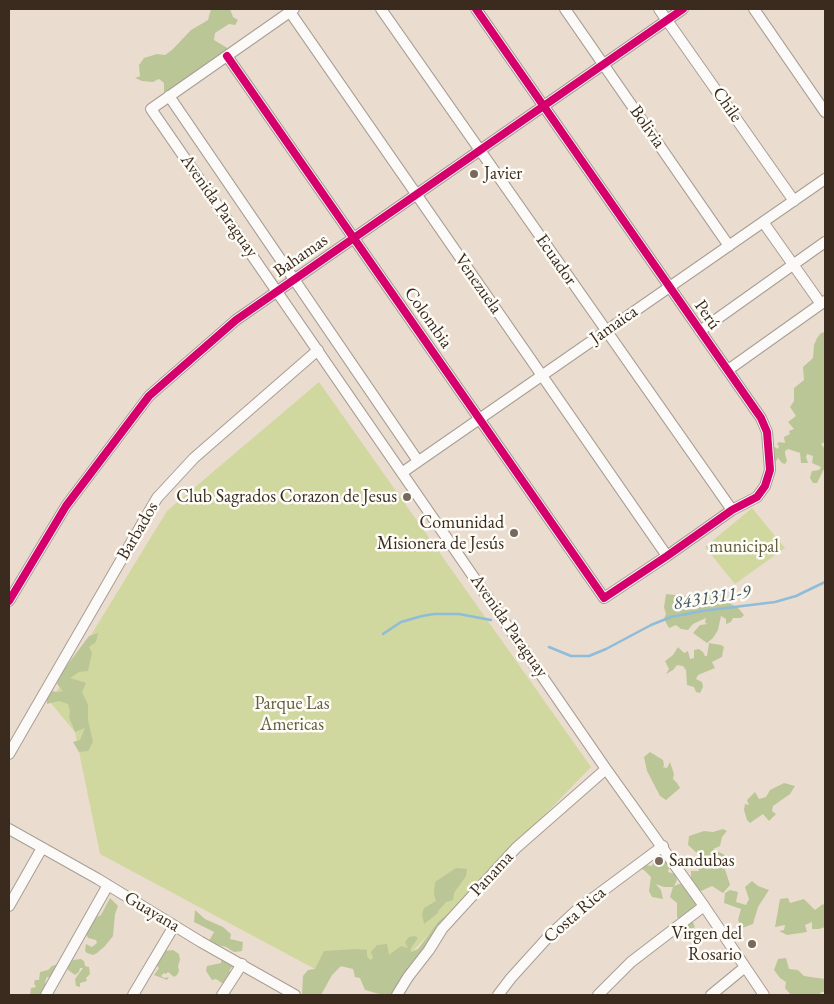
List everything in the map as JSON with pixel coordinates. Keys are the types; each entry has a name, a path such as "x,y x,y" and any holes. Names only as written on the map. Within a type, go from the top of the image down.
{"street":[{"name":"Ecuador","path":"381,9 732,510"},
{"name":"Perú","path":"476,9 728,370 761,418 767,432 770,470 765,486 758,497 732,510 604,598"},
{"name":"Bolivia","path":"565,9 729,246"},
{"name":"Chile","path":"660,9 794,201"},
{"name":"Bahamas","path":"9,601 66,506 149,396 236,320 683,9"},
{"path":"754,9 825,112"},
{"path":"292,10 169,96 418,461"},
{"name":"Venezuela","path":"292,10 416,194 667,556"},
{"name":"Colombia","path":"227,56 604,598"},
{"name":"Avenida Paraguay","path":"169,96 151,109 606,769 663,846 764,995"},
{"name":"Jamaica","path":"403,472 825,179"},
{"path":"728,370 823,303 763,222"},
{"path":"700,331 825,242"},
{"name":"Barbados","path":"9,754 157,498 194,458 318,350"},
{"name":"Panama","path":"397,995 442,929 516,848 606,769"},
{"name":"Guayana","path":"9,829 295,995"},
{"name":"Costa Rica","path":"498,995 549,936 577,910 663,846"},
{"path":"9,906 42,848"},
{"path":"46,995 108,886"},
{"path":"598,995 632,962 704,906"},
{"path":"133,995 174,926"},
{"path":"222,995 242,964"},
{"path":"711,995 745,967"}],"green space":[{"path":"211,9 230,9 233,17 238,20 235,25 229,24 215,33 214,40 229,49 164,95 164,83 159,79 153,82 135,78 140,76 139,65 144,58 157,54 165,55 172,50 191,30 208,20"},
{"path":"825,332 825,442 821,444 825,449 825,472 824,469 817,483 813,483 810,478 812,471 819,470 821,467 812,463 813,456 807,454 808,463 801,463 800,453 788,449 785,451 787,461 785,464 778,458 774,469 774,456 772,453 773,446 778,449 779,446 777,444 779,442 785,443 784,437 790,434 789,431 794,429 788,422 796,416 790,407 794,401 794,388 804,380 803,367 813,358 814,345 817,338 821,333"},
{"name":"Parque Las Americas","path":"319,382 591,767 403,961 315,969 100,854 75,732 50,702 167,511"},
{"name":"municipal","path":"752,508 785,548 735,584 705,547"},
{"path":"666,594 684,596 690,594 687,600 694,603 692,606 697,609 710,600 709,595 722,595 728,598 728,602 739,609 744,615 741,618 733,618 731,622 726,624 726,619 721,616 718,630 707,643 693,633 700,625 708,624 705,623 706,618 693,624 688,630 681,629 676,625 669,628 664,619 666,614 664,607"},
{"path":"98,633 96,642 89,647 92,653 88,671 79,672 70,678 86,683 82,692 88,705 88,720 93,742 88,751 79,752 73,742 80,740 85,728 75,732 69,717 68,704 59,701 47,704 46,690 63,691 57,684 59,676 89,636"},
{"path":"709,643 724,647 722,657 712,662 715,668 698,675 696,679 702,682 703,687 700,693 696,692 694,687 687,685 686,670 683,666 677,665 666,674 669,669 665,661 673,655 678,647 684,653 688,651 690,659 694,658 694,650 699,649 707,656"},
{"path":"650,752 663,760 663,767 667,768 670,762 674,774 673,779 680,788 666,800 660,796 647,771 644,757"},
{"path":"784,783 795,786 790,794 773,806 772,811 776,814 769,821 763,814 750,823 744,810 745,804 749,805 747,800 755,792 759,799 766,797 770,790"},
{"path":"723,829 727,831 722,837 720,846 713,849 725,855 723,863 730,885 723,893 712,886 701,891 691,886 691,871 699,871 696,862 698,854 688,845 689,836 704,831 713,832"},
{"path":"654,861 663,861 670,864 668,872 675,874 677,880 674,886 682,883 695,895 692,898 697,902 694,908 690,909 689,913 695,927 688,931 680,925 681,921 677,917 677,903 670,897 673,887 664,887 656,884 661,890 663,899 652,897 649,891 651,877 642,869 644,865 652,866"},
{"path":"456,868 467,869 466,876 454,893 453,900 446,902 437,914 424,924 422,915 424,908 436,901 434,894 435,882"},
{"path":"752,881 758,886 769,890 758,907 753,924 742,928 738,920 741,909 724,903 725,893 730,890 738,892 736,902 746,905 749,899 745,887"},
{"path":"110,898 118,906 115,914 113,936 97,953 93,955 87,953 85,951 86,944 92,947 97,943 96,940 88,938 84,930 89,921 101,915"},
{"path":"788,898 790,903 804,899 815,910 823,904 825,906 825,927 812,929 812,922 805,925 807,932 787,935 779,931 784,930 785,925 775,927 780,899"},
{"path":"459,906 396,995 383,995 365,990 360,978 355,977 353,969 341,966 332,975 321,995 302,995 303,976 308,970 315,969 324,951 367,950 367,956 370,960 373,958 371,952 377,945 387,944 389,955 401,946 408,948 405,942 409,937 415,936 418,938 411,948 411,952 418,949 439,921"},
{"path":"195,910 205,919 223,927 231,934 230,939 243,942 242,951 234,952 209,941 214,932 194,922"},
{"path":"173,950 179,954 180,960 177,975 174,977 168,972 164,973 161,976 164,978 169,977 167,980 154,975 159,968 156,965 164,951"},
{"path":"222,958 237,968 232,967 229,971 235,971 230,983 222,983 216,979 212,980 206,971 207,966 221,963"},
{"path":"786,958 789,969 798,970 804,976 825,979 825,992 818,995 791,995 785,988 786,982 774,970 778,959"},
{"path":"81,959 84,961 85,966 89,967 90,974 86,978 87,981 80,983 80,987 76,986 75,979 83,968 80,968 79,972 75,975 68,970 68,967 73,960"},
{"path":"65,963 51,977 47,977 45,982 47,986 42,995 30,995 31,988 36,987 34,983 35,980 39,980 40,972 48,970 52,966"}],"waterway":[{"name":"8431311-9","path":"549,647 571,656 589,656 671,617 702,611 775,602 796,596 825,582"},
{"name":"8431311-9","path":"383,634 401,622 434,614 459,614 491,620"}],"cycle path":[{"path":"227,56 604,598 732,510 757,497 765,486 770,470 767,432 761,418 476,9"},
{"path":"9,601 66,506 149,396 236,320 683,9"}],"place":[{"name":"Javier","path":"474,174"},
{"name":"Club Sagrados Corazon de Jesus","path":"407,497"},
{"name":"Comunidad Misionera de Jesús","path":"514,533"},
{"name":"Sandubas","path":"659,861"},
{"name":"Virgen del Rosario","path":"752,944"}]}
